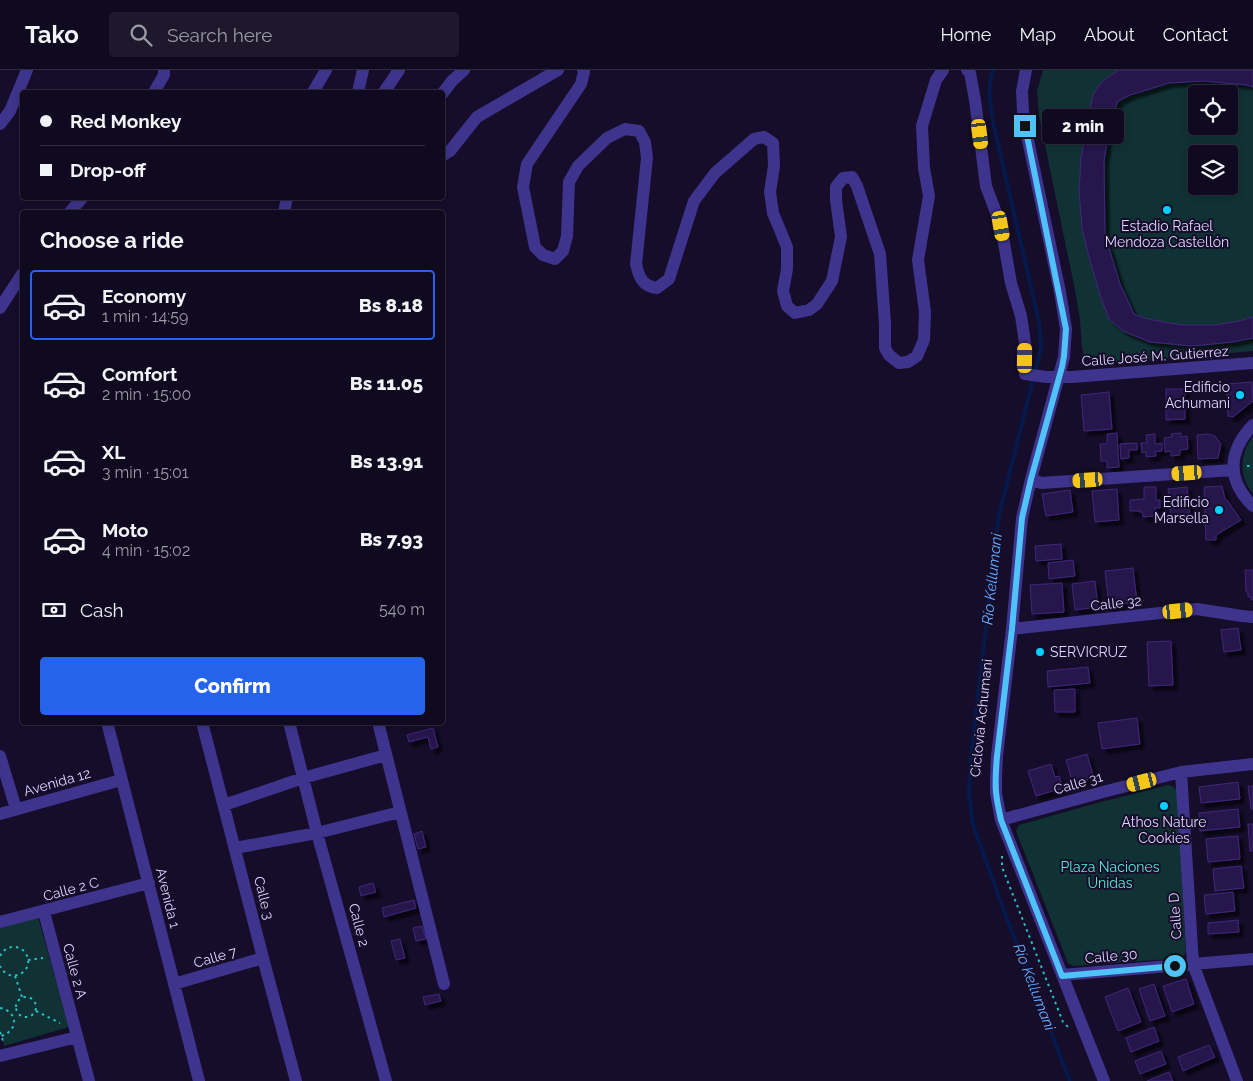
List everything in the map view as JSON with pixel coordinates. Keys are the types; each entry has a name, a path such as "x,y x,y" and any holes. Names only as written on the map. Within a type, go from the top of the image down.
{"street":[{"path":"0,124 10,111 27,70"},
{"path":"155,90 164,75 164,70"},
{"path":"314,90 326,70"},
{"path":"358,90 363,70"},
{"path":"385,90 399,70"},
{"path":"445,90 464,70"},
{"path":"445,154 477,117 558,70"},
{"path":"583,70 581,84 527,164 523,187 535,247 543,255 555,259 563,251 567,236 569,182 578,166 607,138 625,129 639,131 645,142 647,158 636,264 639,277 649,287 657,288 669,279 694,201 715,173 754,139 764,136 773,143 774,166 770,192 772,214 787,247 787,268 783,291 787,306 794,313 809,310 817,304 832,281 841,237 836,187 843,178 852,177 880,254 885,348 889,355 899,362 908,362 917,356 924,340 925,312 918,260 929,196 924,168 922,126 936,80 943,70"},
{"name":"Calle José M. Gutierrez","path":"967,70 970,73 975,100 986,186 1001,226 1011,283 1021,316 1025,343 1025,374 1046,377 1072,377 1253,363"},
{"path":"1026,70 1022,91 1023,112 1066,329 1064,356 1022,518 1012,629 997,756 996,793 1001,820 1104,1081"},
{"path":"72,210 80,200"},
{"path":"0,308 20,277"},
{"path":"1253,425 1243,435 1236,450 1233,470 1236,482 1244,497 1253,506"},
{"path":"1031,479 1041,483 1233,470"},
{"name":"Calle 32","path":"1012,629 1198,609 1253,617"},
{"name":"Avenida 1","path":"107,725 199,1081"},
{"name":"Calle 3","path":"203,725 296,1081"},
{"name":"Calle 2","path":"290,725 386,1081"},
{"path":"379,725 444,984"},
{"path":"224,805 303,778 386,755"},
{"path":"0,756 16,809"},
{"name":"Calle 31","path":"1001,820 1181,772 1253,764"},
{"name":"Calle D","path":"1181,772 1193,964 1237,1081"},
{"name":"Avenida 12","path":"0,814 122,780"},
{"path":"236,848 318,833 400,812"},
{"name":"Calle 2 C","path":"0,922 149,883"},
{"name":"Calle 2 A","path":"44,912 89,1081"},
{"name":"Calle 7","path":"174,984 263,958"},
{"name":"Calle 30","path":"1062,976 1253,959"},
{"path":"2,1051 77,1037"}],"path":[{"path":"1000,851 1002,867 1063,1022 1072,1032"},
{"path":"0,956 1,951 6,948 16,947 24,951 28,960 23,973 15,976 5,973 0,966"},
{"path":"28,960 50,957"},
{"path":"15,976 22,998"},
{"path":"13,1017 17,1011 17,1004 22,998 32,999 36,1004 36,1011 31,1016 22,1016 17,1011"},
{"path":"0,1008 7,1010 14,1021 11,1030 1,1036"},
{"path":"36,1011 61,1023"},
{"path":"0,1032 2,1051"}],"green space":[{"name":"Estadio Rafael Mendoza Castellón","path":"1043,70 1253,70 1253,351 1104,364 1097,364 1084,356 1075,290 1039,116 1037,91"},
{"path":"1253,436 1253,493 1245,480 1242,465 1245,450"},
{"name":"Plaza Naciones Unidas","path":"1168,785 1174,787 1177,791 1186,953 1182,958 1073,966 1068,963 1016,831 1019,825"},
{"path":"38,917 69,1027 4,1046 0,1032 0,928"}],"building":[{"path":"1119,70 1253,70 1253,87 1203,81 1169,83 1130,95 1118,101 1110,121 1104,162 1105,235 1120,284 1134,314 1144,318 1183,325 1215,325 1253,317 1253,338 1193,346 1150,342 1123,331 1109,319 1100,295 1082,228 1079,192 1081,158 1093,95 1099,85"},
{"name":"Edificio Achumani","path":"1252,382 1253,401 1233,417 1228,416 1226,384"},
{"path":"1166,389 1185,389 1185,419 1166,420"},
{"path":"1109,392 1112,429 1084,431 1081,395"},
{"path":"1117,433 1119,467 1107,468 1107,461 1101,461 1100,444 1107,444 1107,434"},
{"path":"1181,433 1181,437 1187,436 1188,449 1180,450 1180,455 1171,456 1171,451 1165,452 1164,438 1172,437 1171,434"},
{"path":"1155,434 1155,444 1162,443 1162,451 1155,452 1156,456 1146,457 1146,452 1142,453 1141,443 1147,443 1146,435"},
{"path":"1208,434 1215,436 1221,444 1218,458 1198,459 1197,435"},
{"path":"1137,443 1137,450 1129,450 1129,458 1121,459 1120,444"},
{"name":"Edificio Marsella","path":"1222,486 1225,499 1241,520 1216,535 1216,540 1206,540 1204,487"},
{"path":"1144,487 1156,487 1156,500 1160,500 1160,508 1155,508 1155,516 1143,517 1142,512 1130,511 1130,500 1144,499"},
{"path":"1187,487 1190,515 1171,517 1168,489"},
{"path":"1117,489 1119,520 1095,522 1092,491"},
{"path":"1070,490 1073,512 1046,516 1042,494"},
{"path":"1061,544 1062,559 1036,561 1035,546"},
{"path":"1073,560 1075,576 1049,579 1048,563"},
{"path":"1133,568 1137,602 1109,606 1105,571"},
{"path":"1245,570 1253,570 1253,600 1251,600 1251,597 1248,597 1248,592 1246,592"},
{"path":"1095,581 1098,607 1075,610 1072,584"},
{"path":"1062,583 1064,612 1032,614 1030,585"},
{"path":"1238,628 1241,650 1224,652 1221,630"},
{"path":"1171,641 1173,685 1149,686 1147,642"},
{"path":"1088,667 1090,683 1048,687 1047,671"},
{"path":"1075,689 1075,712 1055,712 1054,690"},
{"path":"1137,718 1140,744 1102,749 1098,723"},
{"path":"433,728 438,747 431,749 428,737 409,742 407,735"},
{"path":"1087,754 1094,778 1073,784 1066,760"},
{"path":"1051,764 1055,777 1059,776 1063,788 1036,796 1028,771"},
{"path":"1238,782 1240,799 1201,803 1199,787"},
{"path":"1248,786 1253,786 1253,809 1251,809"},
{"path":"1238,809 1240,827 1200,831 1199,813"},
{"path":"1248,824 1253,824 1253,851 1250,851"},
{"path":"422,831 426,847 418,849 414,834"},
{"path":"1238,836 1240,859 1208,862 1206,839"},
{"path":"1241,866 1244,888 1215,891 1213,869"},
{"path":"373,883 376,892 361,896 359,887"},
{"path":"1233,892 1235,911 1206,914 1204,895"},
{"path":"414,900 416,908 384,917 382,908"},
{"path":"1238,920 1239,932 1208,934 1208,923"},
{"path":"422,926 426,939 416,941 413,928"},
{"path":"400,939 405,958 396,960 391,941"},
{"path":"1186,979 1194,1004 1172,1012 1163,986"},
{"path":"1154,984 1165,1016 1150,1021 1139,989"},
{"path":"1128,988 1141,1022 1118,1031 1105,997"},
{"path":"439,994 441,1001 425,1005 423,997"},
{"path":"1154,1027 1159,1041 1131,1052 1126,1038"},
{"path":"1209,1045 1215,1057 1183,1071 1178,1057"},
{"path":"1161,1051 1166,1064 1140,1074 1135,1061"},
{"path":"1169,1072 1173,1081 1147,1081"}],"waterway":[{"name":"Río Kellumani","path":"993,70 990,90 993,122 1039,322 1041,347 999,515 970,764 969,794 973,825 1070,1081"}],"place":[{"name":"Estadio Rafael Mendoza Castellón","path":"1167,210"},
{"name":"Edificio Achumani","path":"1240,395"},
{"name":"Edificio Marsella","path":"1219,510"},
{"name":"SERVICRUZ","path":"1040,652"},
{"name":"Athos Nature Cookies","path":"1164,806"}],"route":[{"path":"1025,126 1066,329 1062,367 1022,518 1012,629 997,756 996,793 1001,820 1062,976 1175,966"}]}
